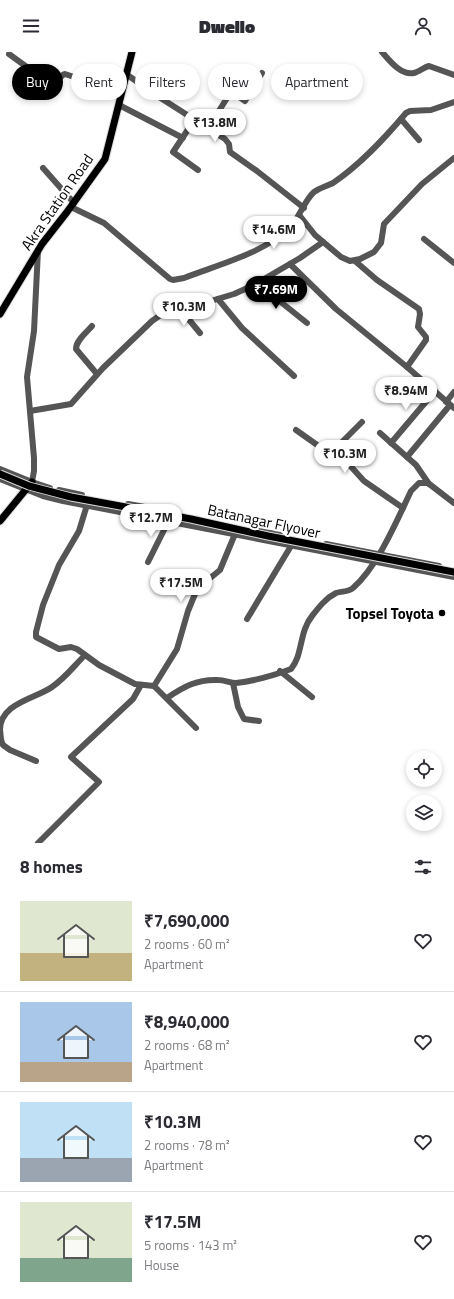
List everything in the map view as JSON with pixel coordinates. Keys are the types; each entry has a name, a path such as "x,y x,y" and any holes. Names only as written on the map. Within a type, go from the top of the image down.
{"main road":[{"name":"Akra Station Road","path":"127,70 132,52"},
{"name":"Akra Station Road","path":"0,314 38,250 73,205 105,159 120,100"},
{"name":"Batanagar Flyover","path":"0,474 29,486 71,497 191,519 268,536 454,572"},
{"path":"0,521 32,482"}],"street":[{"path":"382,52 397,67 406,72 415,73 429,66 454,75"},
{"path":"9,54 53,86 57,84 65,74 71,76"},
{"path":"127,75 228,141 230,152 304,208"},
{"path":"209,128 226,100"},
{"path":"43,168 73,205 104,223 173,280 184,278 259,248 281,236 300,216 315,192 333,183 359,162 382,142 401,119 410,111 431,110 454,102"},
{"path":"119,105 183,138"},
{"path":"195,119 173,152 198,170"},
{"path":"401,119 419,140"},
{"path":"300,216 315,234 347,261 355,261 367,256 378,248 382,240 384,224 422,184 454,158"},
{"path":"424,239 454,263"},
{"path":"30,411 71,404 97,374 157,316 234,294 290,264 324,242"},
{"path":"32,482 34,458 27,377 34,331 38,250"},
{"path":"355,261 377,280 416,306 420,311 418,327 426,337 426,340 407,367"},
{"path":"290,264 336,309 407,367 450,405"},
{"path":"257,283 307,323"},
{"path":"218,299 242,328 294,376"},
{"path":"181,310 200,333"},
{"path":"92,326 79,340 76,345 76,349 97,374"},
{"path":"391,443 435,391"},
{"path":"406,457 450,405 454,392"},
{"path":"296,430 320,447 325,449 334,448 339,445 362,422"},
{"path":"380,433 416,465 429,484 454,503"},
{"path":"334,448 364,481 403,508"},
{"path":"0,469 32,482 75,494 454,569"},
{"path":"0,478 26,490 56,499 454,577"},
{"path":"167,698 183,687 196,682 220,680 233,683 259,678 292,667 298,652 305,625 320,606 337,593 352,590 379,554 411,491 419,483 423,482 429,484"},
{"path":"87,505 79,532 57,569 43,604 35,634 37,639 58,649 74,648 126,680 141,685 154,686 196,728"},
{"path":"148,562 169,520"},
{"path":"154,686 177,649 188,610 195,594 203,584 220,570 226,561 235,534"},
{"path":"247,619 291,546"},
{"path":"36,762 10,750 3,745 0,724 2,719 19,702 41,694 63,679 85,655"},
{"path":"280,671 312,697"},
{"path":"233,683 238,707 244,719 259,721"},
{"path":"38,843 98,782 71,757 133,699 141,685"}],"place":[{"name":"Topsel Toyota","path":"442,613"}]}
